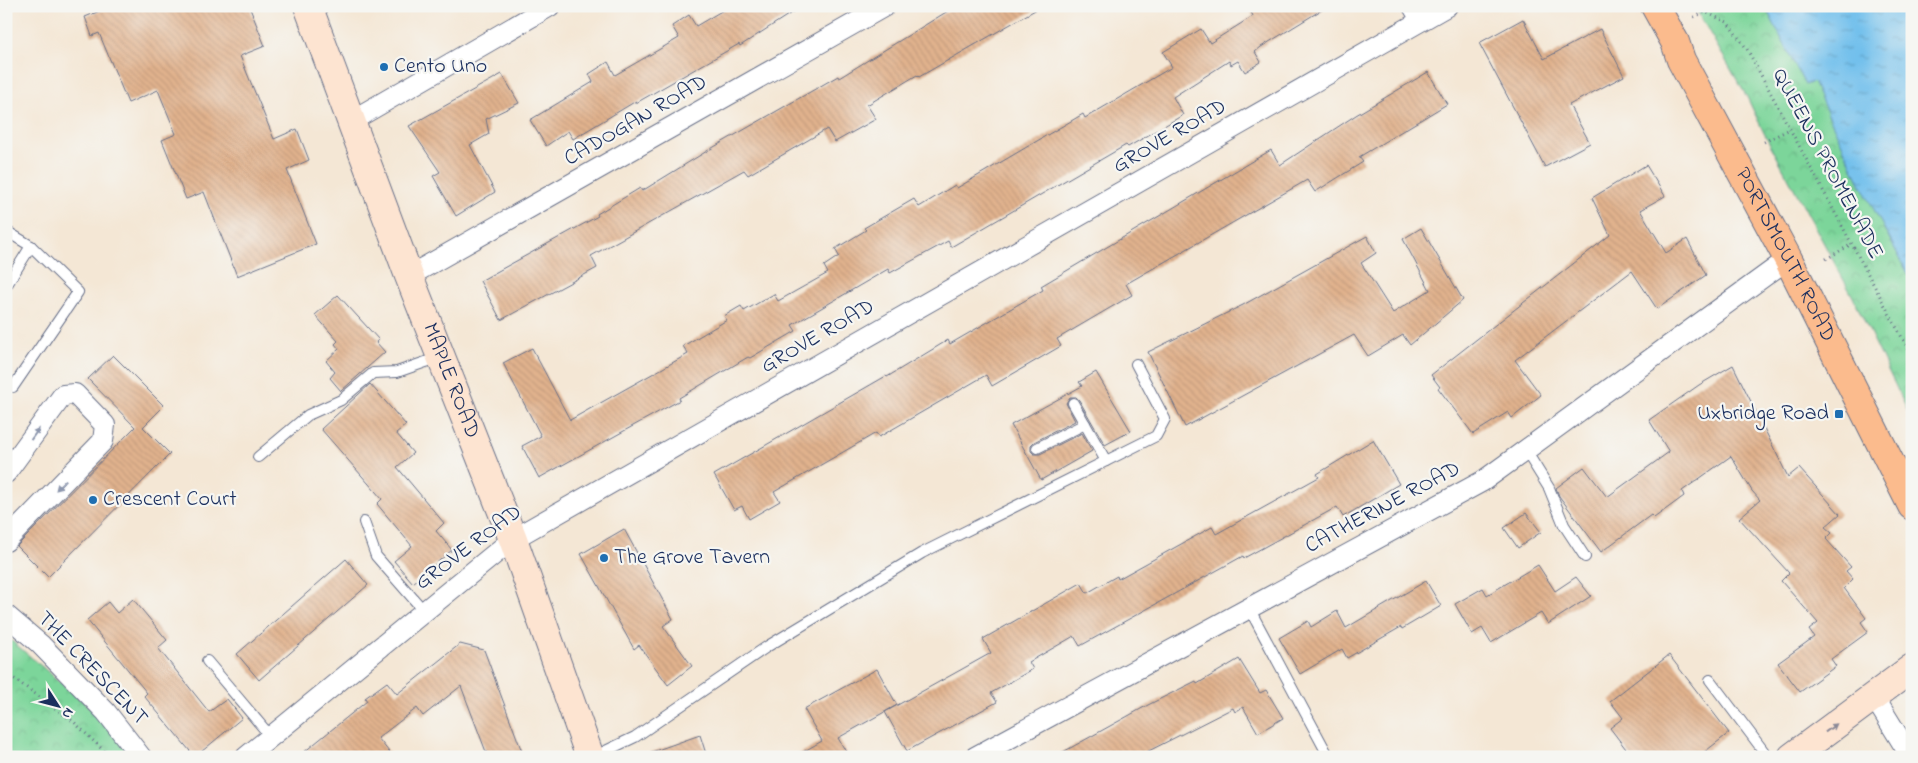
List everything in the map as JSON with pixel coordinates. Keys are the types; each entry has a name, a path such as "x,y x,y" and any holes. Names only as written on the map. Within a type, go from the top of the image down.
{"main road":[{"name":"PORTSMOUTH ROAD","path":"1656,6 1675,42 1682,60 1788,260 1912,506"}],"street":[{"name":"MAPLE ROAD","path":"308,6 409,276 513,539 592,757"},
{"path":"351,121 550,6"},
{"name":"CADOGAN ROAD","path":"409,276 885,6"},
{"name":"GROVE ROAD","path":"251,755 513,539 1412,14 1447,6"},
{"name":"CATHERINE ROAD","path":"975,757 1483,482 1788,260"},
{"path":"6,473 63,395 75,394 105,425 103,441 6,540"},
{"name":"THE CRESCENT","path":"6,615 40,644 106,712 141,757"},
{"path":"1792,757 1912,668"},
{"path":"1874,697 1911,757"}],"lane":[{"path":"6,231 31,246 78,292 13,388 6,383"},
{"path":"6,286 31,246"},
{"path":"258,458 308,415 341,400 374,373 397,372 441,357"},
{"path":"592,757 635,737 768,646 922,553 1156,436 1165,419 1136,364"},
{"path":"1073,403 1106,461"},
{"path":"1037,448 1085,424"},
{"path":"1526,451 1549,488 1564,525 1585,557"},
{"path":"364,522 376,556 424,611"},
{"path":"1249,608 1329,757"},
{"path":"207,661 271,737"},
{"path":"1710,680 1768,757"}],"path":[{"name":"QUEENS PROMENADE","path":"1694,17 1705,12 1727,22 1747,49 1912,356"},
{"path":"1764,142 1790,129"},
{"path":"1826,259 1852,244"},
{"path":"6,673 74,722 110,757"}],"green space":[{"path":"1694,6 1765,6 1805,85 1813,82 1858,179 1912,281 1912,420 1853,297 1764,133 1747,97"},
{"path":"6,636 106,721 130,757 6,757"}],"water":[{"path":"1765,6 1912,6 1912,281 1858,179 1813,82 1805,85"}],"building":[{"path":"112,6 249,6 265,46 240,56 274,139 297,129 309,160 287,170 316,244 237,276 204,192 186,199 162,140 176,134 158,90 128,103 99,33 92,36 85,17"},
{"path":"730,6 802,6 740,46 739,44 636,103 636,101 573,139 568,131 546,146 530,120 593,82 589,74 608,62 615,75 679,38 672,26 689,15 696,26"},
{"path":"956,6 1042,6 867,105 876,119 835,142 827,129 748,175 744,170 591,256 597,268 501,320 480,281 598,216 597,214 640,188 642,191 707,151 838,76 839,78"},
{"path":"1248,6 1328,6 1261,47 1255,52 1261,62 1245,72 1238,61 1231,65 1229,61 1173,97 1183,115 1128,147 1126,145 951,247 948,241 890,273 888,269 792,325 796,331 679,398 680,400 539,478 522,446 541,436 503,363 532,348 570,420 688,354 683,346 727,320 724,316 741,306 744,311 774,294 778,301 828,273 824,266 839,256 835,249 866,230 864,228 914,199 919,207 955,185 957,188 1083,114 1085,118 1172,67 1163,52 1201,29 1210,43 1253,16"},
{"path":"1523,19 1544,59 1600,29 1624,76 1569,105 1590,143 1545,167 1479,43"},
{"path":"1428,72 1447,104 1359,157 1363,162 1315,192 1307,180 1126,284 1132,295 1057,339 1061,346 992,386 986,375 879,437 876,433 774,492 780,501 749,519 742,506 734,510 714,475 887,377 948,340 950,344 1043,290 1041,286 1271,150 1280,165 1356,115"},
{"path":"502,74 519,103 486,119 489,134 470,145 495,192 456,216 433,176 440,172 409,126"},
{"path":"1646,165 1665,196 1640,210 1666,253 1687,239 1706,275 1657,309 1632,271 1515,360 1541,395 1512,418 1508,412 1473,434 1438,388 1440,387 1431,375 1610,235 1592,198"},
{"path":"1421,228 1463,300 1410,345 1403,335 1368,356 1354,335 1185,427 1148,352 1243,305 1367,236 1376,253 1361,263 1393,313 1430,290 1403,239"},
{"path":"338,295 379,340 376,342 385,352 341,391 330,378 335,372 326,361 339,349 335,344 338,341 315,315"},
{"name":"Crescent Court","path":"113,355 164,406 143,427 170,454 48,577 17,546 135,427 88,379"},
{"path":"1733,365 1788,477 1799,468 1840,514 1825,527 1832,533 1826,539 1851,567 1846,571 1853,579 1844,588 1866,618 1861,622 1868,632 1831,659 1836,666 1800,692 1778,663 1814,637 1809,630 1818,623 1781,581 1789,573 1739,518 1760,500 1752,491 1731,456 1682,491 1684,496 1654,518 1651,515 1601,552 1559,496 1556,488 1584,467 1607,497 1669,452 1649,420 1699,385"},
{"path":"1096,372 1131,431 1105,445 1079,400 1076,397 1070,397 1066,403 1075,421 1034,442 1031,445 1031,451 1034,454 1040,454 1082,433 1092,451 1041,480 1011,425 1082,386 1079,382"},
{"path":"370,384 406,425 396,433 413,453 397,467 444,523 436,531 452,550 413,583 394,561 412,546 377,504 382,499 321,429"},
{"path":"1373,440 1399,484 1343,517 1337,507 1244,558 1243,556 1080,646 1074,636 1029,662 1033,669 991,693 997,702 907,751 885,712 991,653 983,639 1081,583 1087,593 1117,576 1118,579 1212,527 1216,534 1319,477 1317,474"},
{"path":"1526,513 1541,532 1518,548 1504,528"},
{"path":"624,529 673,619 663,626 692,666 668,685 639,645 634,649 581,554"},
{"path":"346,559 368,585 259,680 237,654"},
{"path":"1538,565 1555,591 1576,577 1591,596 1548,624 1541,613 1491,643 1482,628 1472,634 1455,604 1483,588 1487,595"},
{"path":"1426,581 1441,606 1347,658 1342,649 1300,674 1279,638 1308,621 1311,627 1337,611 1346,628"},
{"path":"133,599 167,640 158,648 209,712 227,699 242,718 195,757 144,696 147,693 87,620 108,602 117,613"},
{"path":"460,644 484,650 524,757 488,757 461,686 423,716 417,708 378,738 393,757 298,757 367,701 365,698 387,682 397,694"},
{"path":"1669,655 1729,733 1698,757 1632,757 1610,728 1623,718 1610,701"},
{"path":"1239,659 1260,693 1266,690 1283,718 1258,733 1243,707 1235,712 1233,708 1137,757 1054,757 1148,705 1196,681 1197,684"},
{"path":"877,669 897,705 838,738 849,757 794,757 822,741 804,709"},
{"path":"700,735 707,757 646,757 646,754"}],"place":[{"name":"Cento Uno","path":"384,67"},
{"name":"Uxbridge Road","path":"1839,414"},
{"name":"Crescent Court","path":"93,500"},
{"name":"The Grove Tavern","path":"604,558"}]}
